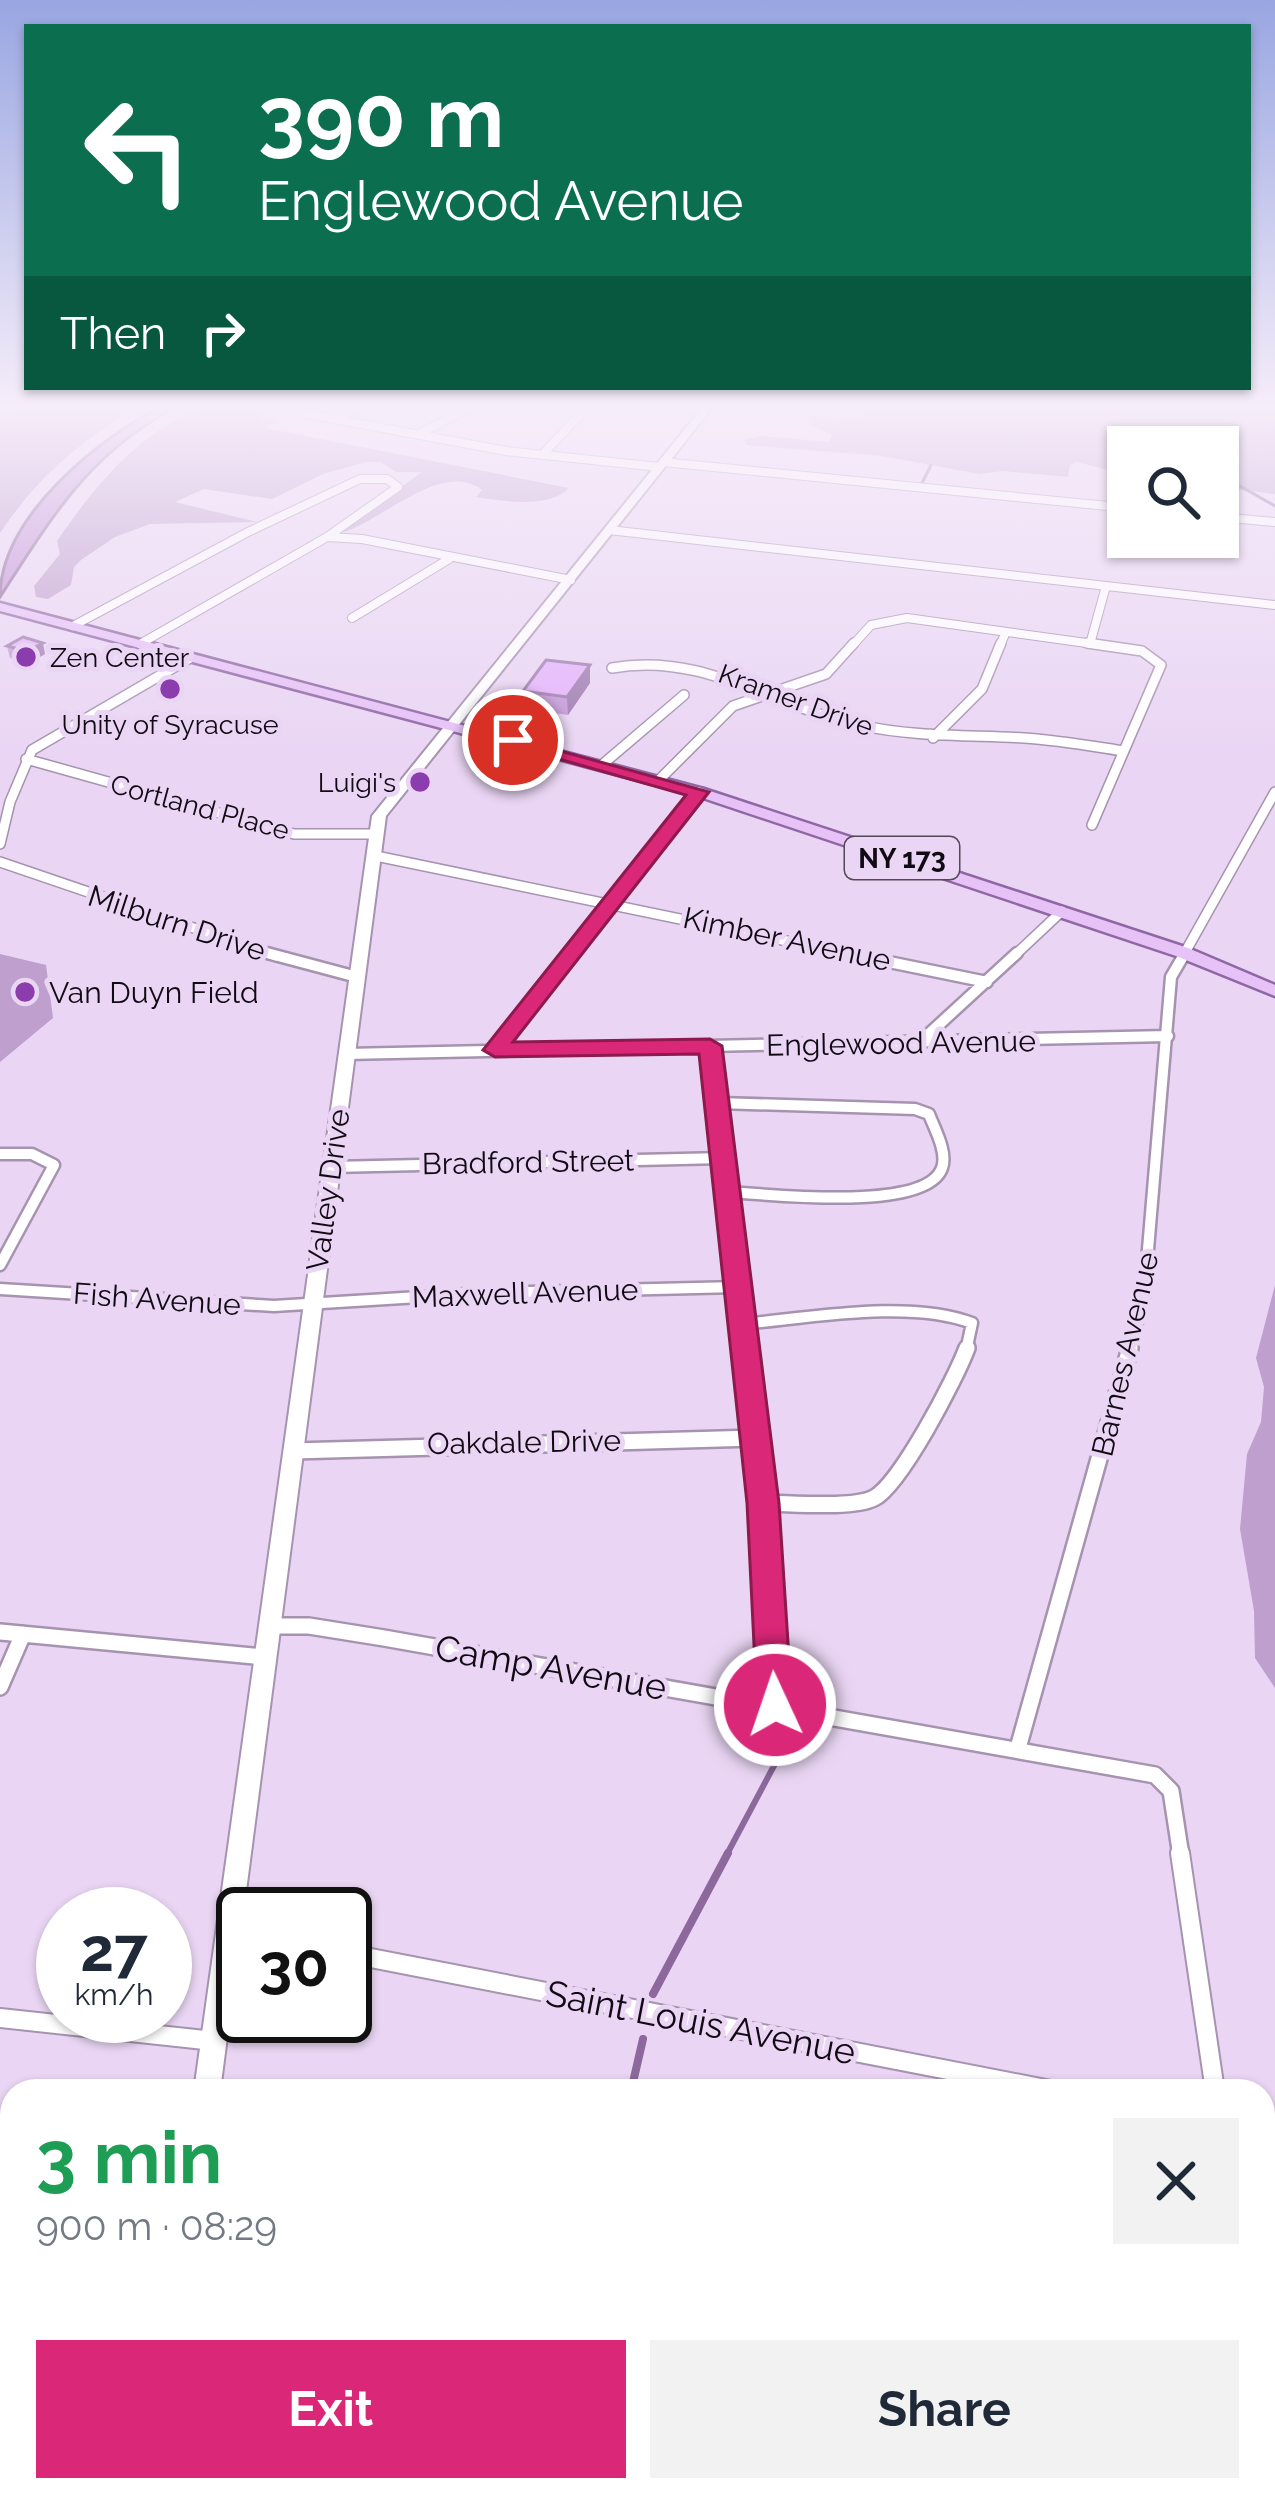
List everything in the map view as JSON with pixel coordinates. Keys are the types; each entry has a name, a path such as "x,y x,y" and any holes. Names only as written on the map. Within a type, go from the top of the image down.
{"main road":[{"name":"Valley Drive","path":"241,1887 268,1625 357,977 386,802 617,520"},
{"name":"NY 173","path":"0,607 699,792 1182,952 1275,991"},
{"name":"Valley Drive","path":"209,2079 216,2032"}],"street":[{"path":"73,626 274,520"},
{"path":"140,644 352,520"},
{"path":"609,530 1275,605"},
{"path":"327,537 362,539 571,580"},
{"path":"352,618 449,558"},
{"path":"1090,644 1106,586"},
{"path":"658,780 717,718 765,692 826,674 871,625 884,620 925,620 1142,651 1162,665 1092,825"},
{"path":"933,738 982,689 1005,634"},
{"path":"0,844 26,759 46,740 190,658"},
{"name":"Kramer Drive","path":"612,668 655,661 695,665 869,729 933,738 1024,738 1124,751"},
{"path":"603,764 684,695"},
{"name":"Cortland Place","path":"26,759 294,834 376,845"},
{"path":"495,1050 699,792"},
{"name":"Barnes Avenue","path":"1018,1748 1144,1297 1171,977 1275,792"},
{"name":"Kimber Avenue","path":"376,845 613,902 987,982"},
{"name":"Milburn Drive","path":"0,862 312,968 357,977"},
{"path":"919,1043 1062,911"},
{"name":"Englewood Avenue","path":"346,1054 1168,1036"},
{"path":"710,1046 763,1503 775,1705"},
{"path":"718,1103 915,1109 929,1114 943,1161 935,1182 916,1192 816,1197 728,1192"},
{"path":"0,1154 50,1159 54,1165 0,1265"},
{"name":"Bradford Street","path":"331,1167 724,1158"},
{"name":"Maxwell Avenue","path":"313,1300 738,1287"},
{"name":"Fish Avenue","path":"0,1289 242,1305 313,1300"},
{"path":"742,1324 911,1314 955,1314 972,1323 970,1342 953,1376 874,1500 763,1503"},
{"name":"Oakdale Drive","path":"292,1450 755,1438"},
{"name":"Camp Avenue","path":"268,1625 309,1625 1156,1775 1171,1791 1213,2079"},
{"path":"0,1632 264,1657"},
{"path":"0,1687 23,1634"},
{"name":"Saint Louis Avenue","path":"372,1958 994,2079"},
{"path":"0,2018 214,2042"}],"shaded area":[{"path":"28,520 52,520 0,597 4,567"},
{"path":"73,520 257,522 150,524 115,537 81,560 74,567 71,585 48,599 36,597 34,586 60,554 57,541"},
{"path":"356,520 369,520 352,529 336,534"},
{"name":"Van Duyn Field","path":"0,954 46,965 53,1018 0,1062"},
{"path":"1275,1285 1275,1688 1255,1658 1254,1611 1240,1529 1247,1454 1261,1422 1264,1387 1256,1358"}],"building":[{"path":"23,637 43,643 27,651 7,646"},
{"path":"546,660 590,665 567,697 523,691"}],"waterway":[{"path":"726,1856 793,1730"},
{"path":"653,1994 728,1853"},
{"path":"634,2079 643,2039"}],"place":[{"name":"Zen Center","path":"26,657"},
{"name":"Unity of Syracuse","path":"170,689"},
{"name":"Luigi's","path":"420,782"},
{"name":"Van Duyn Field","path":"25,992"}],"route":[{"path":"513,740 699,792 495,1050 710,1046 763,1503 775,1705"}]}
